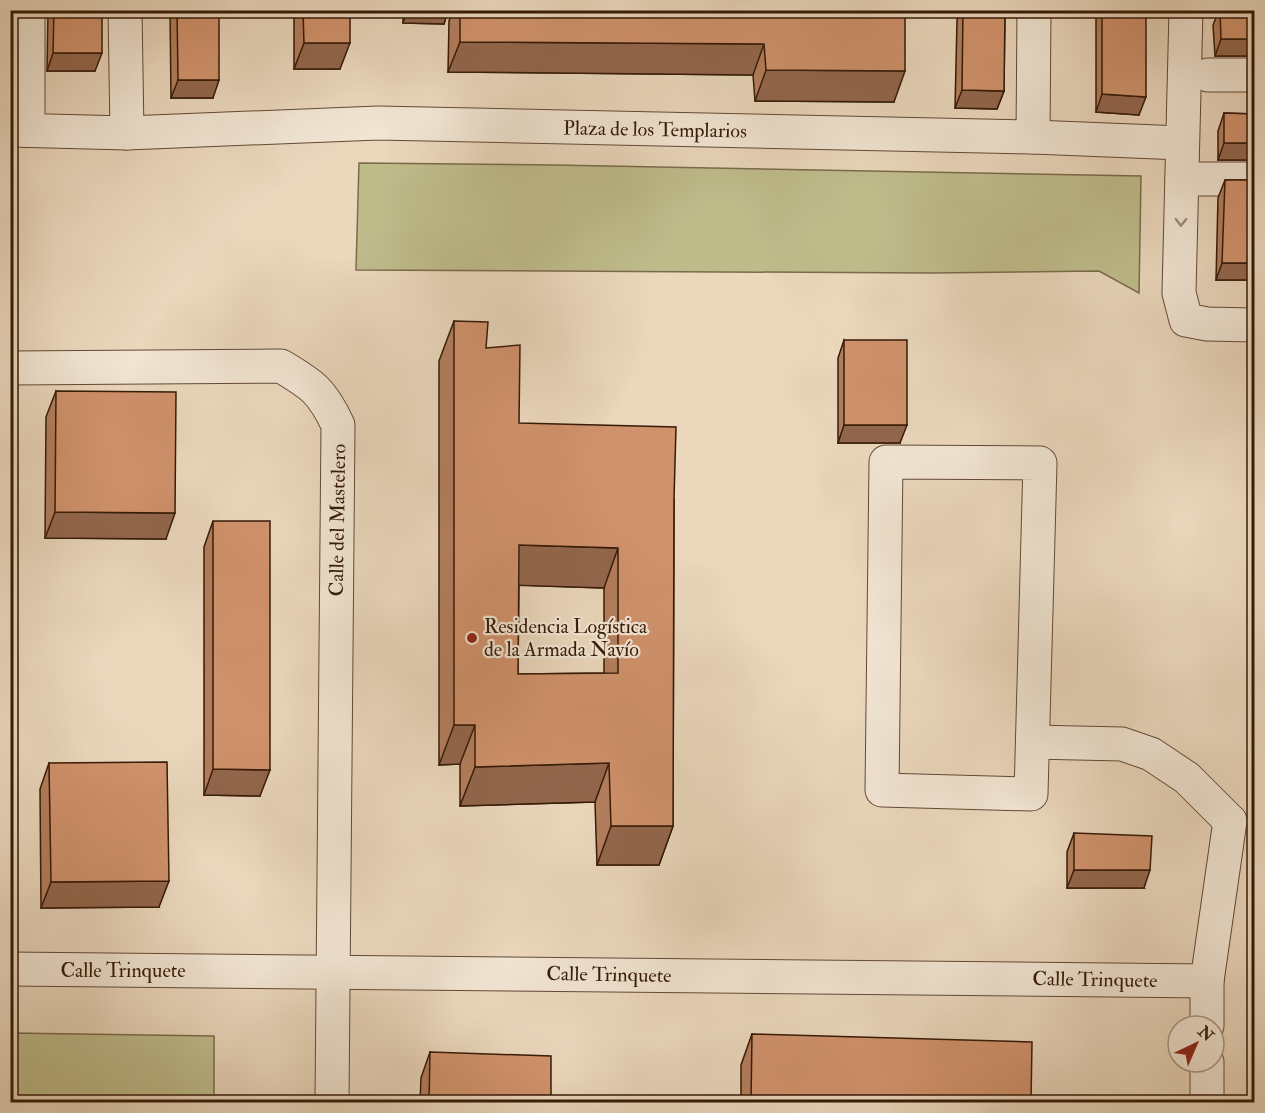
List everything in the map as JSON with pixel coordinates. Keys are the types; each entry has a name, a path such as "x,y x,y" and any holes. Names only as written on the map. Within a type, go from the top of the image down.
{"street":[{"path":"19,130 28,10"},
{"path":"125,10 127,133"},
{"path":"1033,137 1034,10"},
{"path":"1186,10 1179,293 1186,320 1207,324 1254,325"},
{"path":"1208,75 1254,75"},
{"name":"Plaza de los Templarios","path":"19,130 127,133 378,123 1033,137 1182,143"},
{"path":"1182,179 1254,179"},
{"name":"Calle del Mastelero","path":"10,368 281,366 313,385 330,408 338,425 332,1102"},
{"path":"886,462 1040,463 1033,742 1031,794 882,790 886,462"},
{"path":"1033,742 1122,744 1151,754 1242,820 1207,981 1207,1014"},
{"name":"Calle Trinquete","path":"10,969 1207,981"},
{"path":"1207,1074 1207,1102"}],"shaded area":[{"path":"359,163 1141,176 1139,293 1099,271 931,273 356,270"},
{"path":"11,1033 214,1036 214,1102 11,1102"}],"building":[{"path":"54,10 102,10 102,53 53,53"},
{"path":"177,10 219,10 219,80 178,80"},
{"path":"303,10 350,10 350,43 304,43"},
{"path":"460,10 905,10 905,71 766,70 764,44 460,42"},
{"path":"963,10 1005,10 1004,91 962,90"},
{"path":"1102,10 1146,10 1146,97 1102,94"},
{"path":"1220,10 1254,10 1254,39 1221,39"},
{"path":"10,41 14,41 14,90 10,91"},
{"path":"1224,113 1254,114 1254,143 1224,143"},
{"path":"1225,180 1254,180 1254,263 1222,263"},
{"path":"454,321 488,322 486,348 520,345 519,423 676,427 673,826 611,826 609,763 475,767 475,725 454,725","holes":["519,545 618,548 618,673 518,674"]},
{"path":"844,340 907,340 907,425 844,425"},
{"path":"56,391 176,392 175,513 55,512"},
{"path":"10,519 12,519 10,653"},
{"path":"213,521 270,521 270,770 213,769"},
{"path":"167,762 169,881 51,882 49,763"},
{"path":"1074,833 1152,836 1150,870 1074,870"},
{"path":"752,1034 1032,1042 1031,1102 751,1102"},
{"path":"430,1052 551,1056 551,1102 429,1102"}],"place":[{"name":"Residencia Logística de la Armada Navío","path":"472,638"}]}
